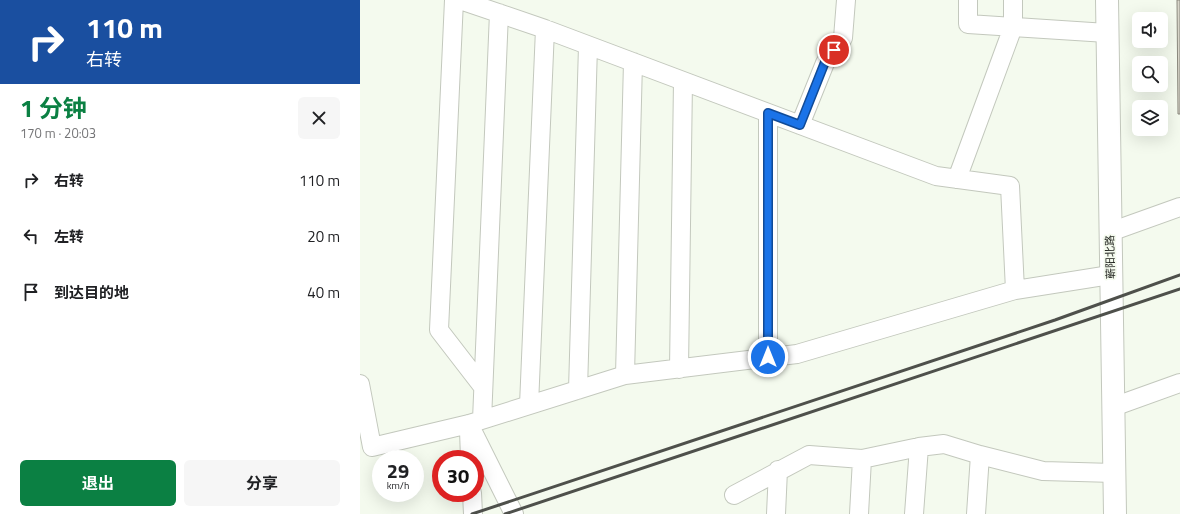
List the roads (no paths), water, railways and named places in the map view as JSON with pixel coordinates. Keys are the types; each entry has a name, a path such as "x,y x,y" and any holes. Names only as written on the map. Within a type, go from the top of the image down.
{"main road":[{"name":"蕲阳北路","path":"1106,0 1115,514"}],"street":[{"path":"454,0 438,330 483,387"},
{"path":"460,0 545,29 936,176 1010,186 1014,290"},
{"path":"800,125 825,62 843,38 846,0"},
{"path":"968,0 968,24 1107,33"},
{"path":"957,179 1013,27 1013,0"},
{"path":"471,450 475,422 483,387 499,13"},
{"path":"529,405 545,29"},
{"path":"578,390 588,46"},
{"path":"625,375 633,62"},
{"path":"679,369 683,81"},
{"path":"768,113 768,357"},
{"path":"1110,232 1180,207"},
{"path":"360,384 372,447 475,422 625,375 797,354 1014,290 1110,275"},
{"path":"1112,407 1180,383"},
{"path":"475,422 514,514"},
{"path":"734,495 778,470 809,455 862,459 919,447 944,444 1043,471 1114,473"},
{"path":"914,514 919,447"},
{"path":"976,514 980,455"},
{"path":"859,514 862,459"},
{"path":"776,514 778,470"},
{"path":"472,502 473,514"}],"railway":[{"path":"472,514 1055,320 1180,275"},
{"path":"505,514 1180,289"}]}
